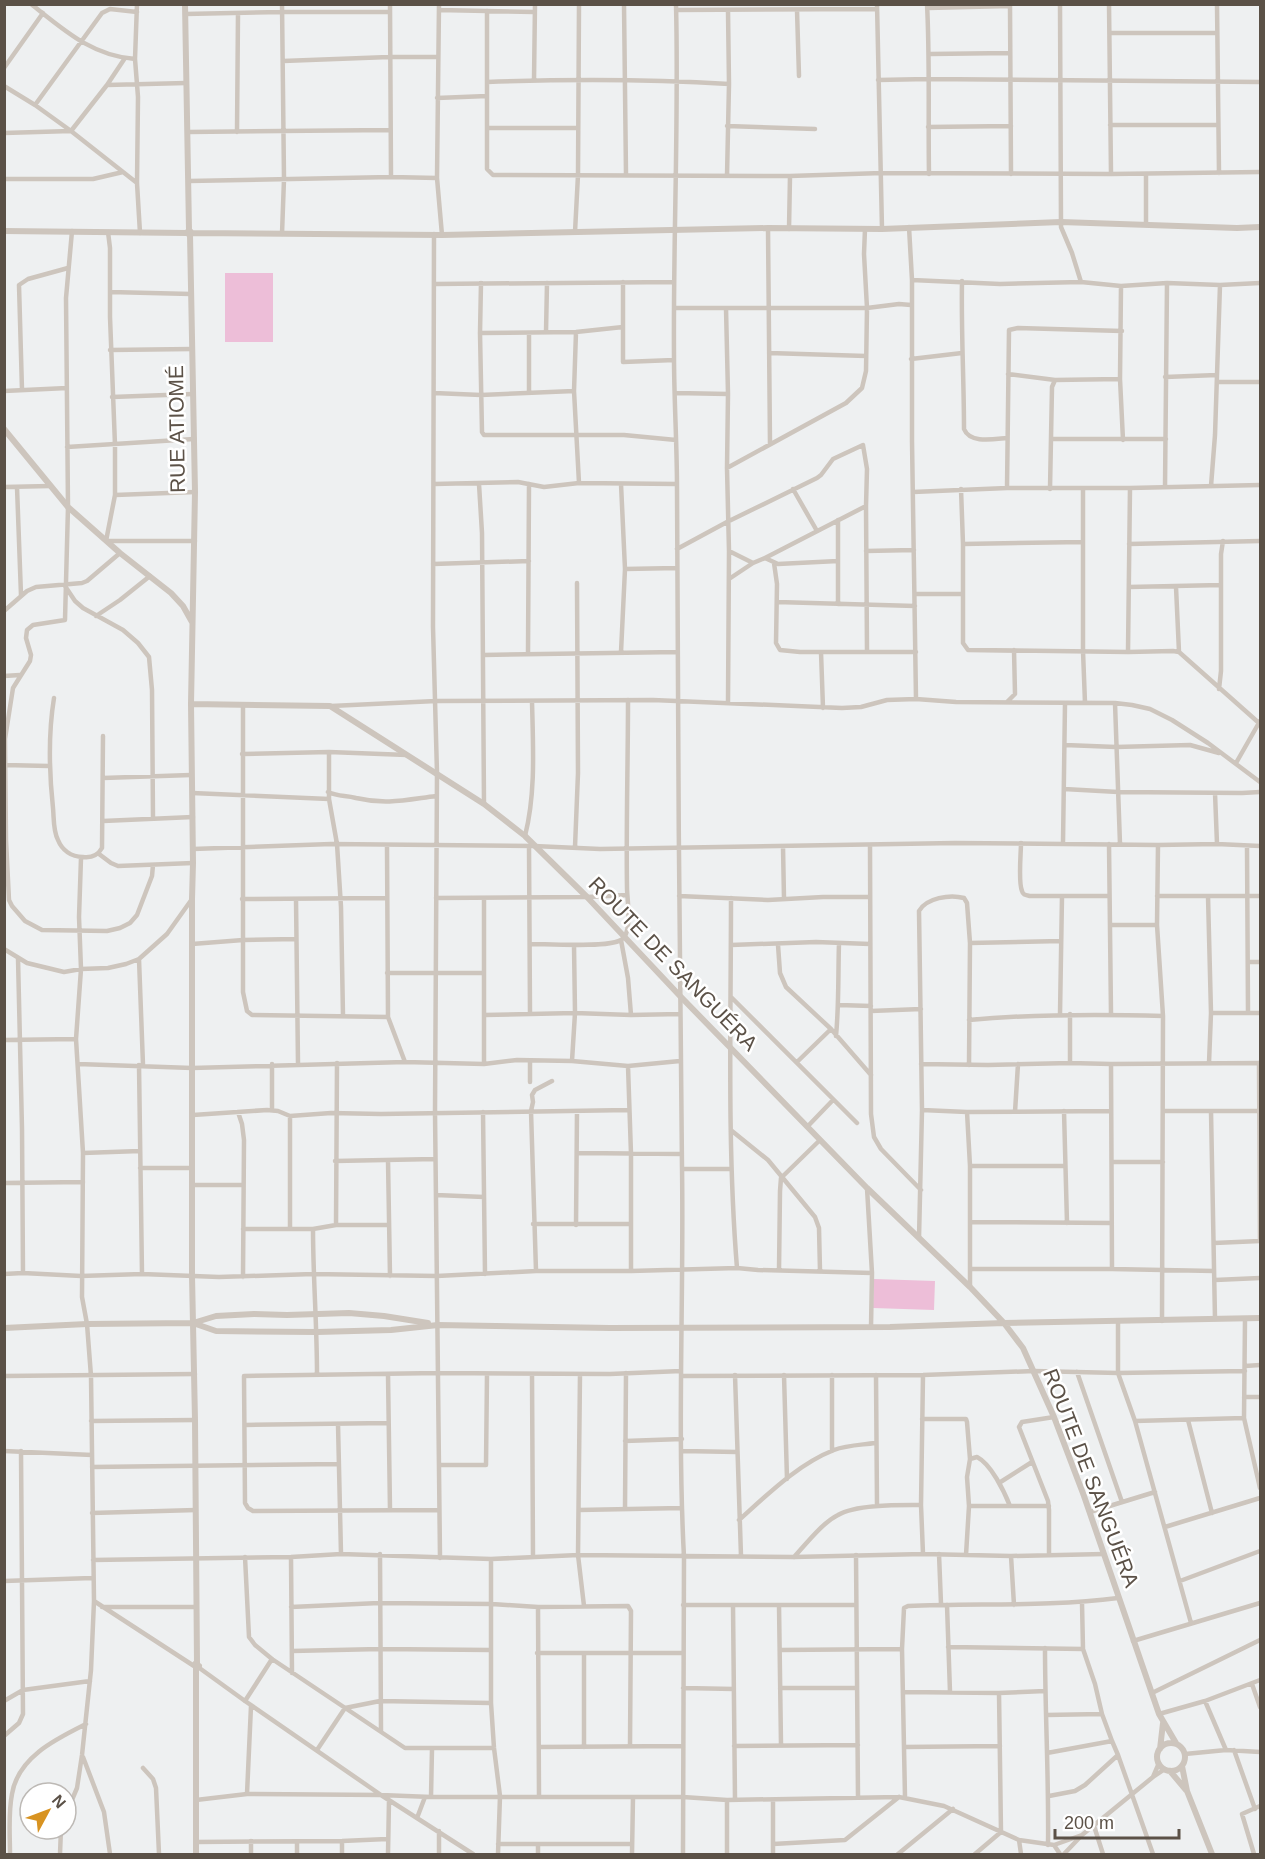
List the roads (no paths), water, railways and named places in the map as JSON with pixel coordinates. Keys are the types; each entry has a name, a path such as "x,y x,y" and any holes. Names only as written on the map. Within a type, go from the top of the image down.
{"street":[{"path":"31,4 80,42 100,52 135,59"},
{"path":"137,4 135,59 140,233"},
{"name":"RUE ATIOMÉ","path":"185,4 195,492 192,622"},
{"path":"282,4 284,179 282,234"},
{"path":"390,4 391,177"},
{"path":"534,80 535,4"},
{"path":"575,232 578,175 579,4"},
{"path":"624,4 626,175"},
{"path":"1060,4 1061,222 1081,282"},
{"path":"1109,4 1111,174"},
{"path":"1217,4 1219,173"},
{"path":"929,174 930,54 927,6 1010,5 1011,174"},
{"path":"442,234 437,178 440,7 534,12"},
{"path":"683,1854 682,1154 674,360 674,230 678,81 676,7 728,11 774,7 797,10 877,7 882,229"},
{"path":"34,105 105,10 136,12"},
{"path":"797,10 799,76"},
{"path":"487,11 487,169 493,175 790,176 882,173 1260,172"},
{"path":"727,176 728,11"},
{"path":"185,14 390,12"},
{"path":"4,68 43,13"},
{"path":"237,132 238,14"},
{"path":"1110,33 1216,33"},
{"path":"930,54 1011,53"},
{"path":"283,61 438,57"},
{"path":"4,133 71,130 107,85 125,58"},
{"path":"487,82 624,80 729,84"},
{"path":"878,80 1260,82"},
{"path":"107,85 186,83"},
{"path":"4,86 71,130 137,183"},
{"path":"437,98 487,96"},
{"path":"1110,125 1218,125"},
{"path":"727,126 815,129"},
{"path":"928,127 1011,126"},
{"path":"488,128 578,128"},
{"path":"188,132 390,130"},
{"path":"4,179 93,179 123,172"},
{"path":"1146,174 1146,224"},
{"path":"789,229 790,176"},
{"path":"189,181 437,178"},
{"path":"4,231 442,234 768,228 882,229 909,226 1061,222 1260,227"},
{"path":"909,226 912,280 916,699"},
{"path":"768,228 770,444"},
{"path":"727,468 852,399 862,388 866,371 865,229"},
{"path":"72,231 68,268 68,507 65,620 33,625 27,630 30,661 10,696 5,739 9,900 16,914 36,928 59,932 107,931 130,923 137,915 152,876 153,865"},
{"path":"106,541 115,495 108,232"},
{"path":"434,234 433,627 437,773 435,1159 440,1558"},
{"path":"22,390 19,285 28,279 68,268"},
{"path":"912,280 1000,284 1081,282 1121,286 1167,283 1220,285 1260,283"},
{"path":"962,281 961,336 965,432 974,439 1007,438"},
{"path":"622,282 623,362 674,360"},
{"path":"435,284 674,282"},
{"path":"481,283 481,394 484,435 624,435 676,440"},
{"path":"546,332 547,283"},
{"path":"1165,487 1167,283"},
{"path":"1211,486 1220,285"},
{"path":"1121,286 1120,379 1123,440"},
{"path":"110,292 191,294"},
{"path":"674,308 867,308 899,304 911,305"},
{"path":"726,308 728,702"},
{"path":"480,333 576,332 623,327"},
{"path":"1007,488 1008,332 1013,328 1122,331"},
{"path":"576,332 574,391 579,483"},
{"path":"529,333 529,393"},
{"path":"110,350 192,349"},
{"path":"769,353 866,356"},
{"path":"911,359 963,353"},
{"path":"1008,374 1055,380 1120,379"},
{"path":"1165,377 1217,375"},
{"path":"1050,489 1052,387 1055,380"},
{"path":"1217,382 1260,382"},
{"path":"4,391 67,388"},
{"path":"434,393 574,391"},
{"path":"676,393 728,393"},
{"path":"112,397 193,394"},
{"path":"4,429 7,437 68,507 178,600 192,622 192,1276 196,1510 196,1854"},
{"path":"1052,439 1166,439"},
{"path":"67,447 194,440"},
{"path":"677,549 820,476 837,456 863,445 867,469 867,652"},
{"path":"434,484 518,482 544,487 579,483 677,484"},
{"path":"479,484 484,804"},
{"path":"528,653 529,484"},
{"path":"621,484 625,568 621,652"},
{"path":"913,492 1007,488 1130,489 1260,485"},
{"path":"4,487 50,486"},
{"path":"17,487 21,595"},
{"path":"1083,488 1085,703"},
{"path":"793,489 817,531"},
{"path":"961,489 963,643 965,648 974,651 1128,652 1166,650 1179,652 1219,689 1260,722 1236,764"},
{"path":"1128,652 1130,489"},
{"path":"115,495 195,492"},
{"path":"729,579 753,563 866,506"},
{"path":"838,520 838,604"},
{"path":"106,541 195,541"},
{"path":"1219,689 1223,541"},
{"path":"1129,543 1260,541"},
{"path":"963,544 1083,542"},
{"path":"866,551 914,550"},
{"path":"729,551 753,563"},
{"path":"4,611 27,591 87,581 120,553"},
{"path":"765,558 774,563 838,561"},
{"path":"433,564 529,561"},
{"path":"774,563 777,577 776,643 778,649 784,652 916,652"},
{"path":"625,568 677,568"},
{"path":"96,616 150,576"},
{"path":"575,847 577,583"},
{"path":"65,585 75,601 130,635 149,657 152,690 153,818"},
{"path":"1129,587 1221,585"},
{"path":"1176,587 1179,652"},
{"path":"915,594 962,594"},
{"path":"777,602 915,606"},
{"path":"1006,702 1015,694 1014,650"},
{"path":"483,655 677,652"},
{"path":"821,652 823,708"},
{"path":"4,675 20,675"},
{"path":"1015,694 1027,702"},
{"path":"54,698 49,738 49,766 56,836 62,847 67,852 81,858 99,854 118,866 193,863"},
{"path":"191,704 330,706 436,701 678,700 853,708 887,700 916,699 956,702 1116,703 1150,709 1200,738 1260,782"},
{"path":"628,700 626,848 629,918 623,938 631,1015"},
{"path":"525,837 532,787 532,701"},
{"path":"1063,843 1065,703"},
{"path":"1116,703 1120,844"},
{"path":"243,705 243,992 248,1014 297,1017 388,1017"},
{"name":"ROUTE DE SANGUÉRA","path":"330,706 484,804 525,837 587,897 623,938 867,1188 1005,1323 1023,1348 1054,1418 1090,1512 1159,1714 1176,1743"},
{"path":"99,854 103,843 103,736"},
{"path":"1195,746 1200,738"},
{"path":"1065,745 1195,746 1222,753"},
{"path":"242,754 328,752 407,755"},
{"path":"328,752 328,792 337,844 341,899 343,1016"},
{"path":"5,765 49,766"},
{"path":"103,778 191,775"},
{"path":"1064,789 1118,792 1260,792"},
{"path":"328,792 337,796 378,802 436,796"},
{"path":"1215,793 1217,844"},
{"path":"192,794 329,799"},
{"path":"103,821 193,817"},
{"path":"1021,843 1023,893 1030,896 1109,896"},
{"path":"193,849 337,844 626,848 1021,843 1260,846"},
{"path":"1109,844 1111,1014"},
{"path":"870,845 871,1114 876,1143 921,1190"},
{"path":"1158,845 1157,925 1163,1016 1162,1321"},
{"path":"387,846 388,1017 405,1062"},
{"path":"530,1014 532,846"},
{"path":"783,846 784,899"},
{"path":"1247,846 1248,1013"},
{"path":"78,1781 90,1681 94,1601 91,1376 81,1276 83,1153 76,1039 81,969 81,858"},
{"path":"436,898 627,895"},
{"path":"680,896 784,899 870,897"},
{"path":"919,1238 922,1110 920,909 927,903 940,898 954,896 964,898 967,903 970,943 969,1065"},
{"path":"1060,1014 1062,896"},
{"path":"1157,896 1260,896"},
{"path":"1208,896 1211,1013 1209,1063"},
{"path":"242,899 386,898"},
{"path":"484,898 484,1064"},
{"path":"731,898 729,1047 731,1169 737,1268"},
{"path":"4,949 27,963 64,972 108,968 139,959 167,934 192,899"},
{"path":"296,899 298,1064"},
{"path":"1110,925 1157,925"},
{"path":"530,944 602,944 623,938"},
{"path":"192,944 296,939"},
{"path":"970,943 1061,941"},
{"path":"731,945 816,942 870,944"},
{"path":"836,1036 839,1005 837,985 839,943"},
{"path":"572,1061 575,1013 574,945"},
{"path":"778,945 780,973 784,983 831,1029 871,1075"},
{"path":"18,958 23,1273"},
{"path":"139,959 142,1274"},
{"path":"1248,962 1260,962"},
{"path":"387,973 484,973"},
{"path":"731,997 857,1123"},
{"path":"839,1005 871,1009 921,1009"},
{"path":"1211,1013 1260,1013"},
{"path":"484,1015 680,1014"},
{"path":"969,1020 1060,1014 1163,1016"},
{"path":"1070,1014 1071,1063"},
{"path":"797,1062 831,1029"},
{"path":"4,1040 76,1039"},
{"path":"78,1064 192,1068 405,1062 484,1064 530,1060 628,1066 680,1061"},
{"path":"530,1060 530,1082"},
{"path":"336,1225 337,1063"},
{"path":"921,1064 1260,1063 1260,1241 1214,1243"},
{"path":"1015,1112 1018,1064"},
{"path":"1111,1064 1112,1269"},
{"path":"272,1065 272,1110"},
{"path":"628,1066 631,1271"},
{"path":"536,1271 531,1111 533,1092 552,1081"},
{"path":"808,1126 833,1100"},
{"path":"193,1116 272,1110 290,1116 336,1113 628,1110"},
{"path":"922,1110 1110,1111"},
{"path":"576,1225 577,1111"},
{"path":"1064,1111 1067,1223"},
{"path":"1162,1111 1260,1111"},
{"path":"1211,1111 1215,1319"},
{"path":"238,1112 244,1132 243,1276"},
{"path":"483,1112 485,1274"},
{"path":"967,1112 970,1166 970,1287"},
{"path":"290,1116 290,1229"},
{"path":"732,1131 768,1160 812,1211 818,1221 820,1271"},
{"path":"780,1270 782,1178 820,1140"},
{"path":"83,1153 140,1151"},
{"path":"578,1153 682,1154"},
{"path":"335,1161 435,1159"},
{"path":"388,1160 390,1276"},
{"path":"1112,1162 1163,1162"},
{"path":"970,1166 1065,1166"},
{"path":"140,1168 192,1168"},
{"path":"682,1169 731,1169"},
{"path":"4,1183 83,1182"},
{"path":"192,1185 243,1185"},
{"path":"867,1188 872,1273 871,1327"},
{"path":"436,1195 484,1197"},
{"path":"970,1222 1111,1223"},
{"path":"534,1224 631,1224"},
{"path":"243,1229 313,1229 336,1225 388,1225"},
{"path":"313,1229 317,1374"},
{"path":"4,1274 437,1276 536,1271 737,1268 872,1273"},
{"path":"970,1269 1214,1271"},
{"path":"1215,1280 1260,1278"},
{"path":"4,1328 87,1324 194,1323 216,1316 349,1313 438,1325"},
{"path":"194,1323 216,1331 317,1332 391,1330 438,1325 681,1328 871,1327 1260,1318"},
{"path":"1245,1319 1244,1418 1260,1488"},
{"path":"1118,1322 1118,1373 1135,1421 1191,1623"},
{"path":"439,1510 250,1510 245,1503 244,1376 438,1373 626,1373 735,1376 923,1375 1034,1371 1118,1373 1245,1369 1260,1365"},
{"path":"1077,1372 1122,1502"},
{"path":"625,1508 626,1373"},
{"path":"4,1376 195,1374"},
{"path":"388,1374 390,1510"},
{"path":"439,1465 486,1465 487,1374"},
{"path":"532,1374 533,1557"},
{"path":"580,1374 578,1555 584,1606"},
{"path":"784,1375 787,1479"},
{"path":"832,1375 832,1451"},
{"path":"876,1375 877,1506"},
{"path":"923,1375 921,1505 923,1554"},
{"path":"735,1376 741,1556"},
{"path":"1245,1397 1260,1397"},
{"path":"1049,1555 1049,1506 1019,1427 1022,1422 1054,1418"},
{"path":"1135,1421 1244,1418"},
{"path":"922,1419 966,1419 970,1459 967,1477 969,1506 966,1555"},
{"path":"91,1421 195,1420"},
{"path":"1188,1420 1212,1513"},
{"path":"245,1425 388,1423"},
{"path":"338,1424 341,1554"},
{"path":"625,1441 682,1439"},
{"path":"739,1520 787,1479 810,1463 832,1451 848,1446 875,1443"},
{"path":"4,1451 92,1455"},
{"path":"4,1736 19,1723 22,1717 21,1451"},
{"path":"682,1451 737,1452"},
{"path":"970,1459 977,1457 983,1460 999,1483 1010,1506"},
{"path":"999,1483 1032,1462"},
{"path":"92,1467 339,1464"},
{"path":"1090,1512 1155,1492"},
{"path":"1165,1527 1260,1498"},
{"path":"794,1557 835,1516 843,1512 877,1506 921,1505"},
{"path":"969,1506 1049,1506"},
{"path":"579,1510 682,1508"},
{"path":"92,1513 196,1510"},
{"path":"1180,1581 1260,1551"},
{"path":"93,1560 341,1554 440,1558 578,1555 794,1557 1104,1554"},
{"path":"380,1554 381,1732"},
{"path":"939,1554 950,1692"},
{"path":"856,1555 858,1797"},
{"path":"1011,1556 1014,1605"},
{"path":"245,1557 249,1637 272,1659 405,1748 494,1748"},
{"path":"291,1557 292,1673"},
{"path":"491,1558 490,1703 500,1796 498,1854"},
{"path":"4,1581 93,1578"},
{"path":"902,1797 904,1608 908,1606 1082,1602 1119,1598"},
{"path":"94,1601 196,1666 381,1795 473,1854"},
{"path":"1082,1602 1083,1649 1097,1690 1102,1714 1153,1854"},
{"path":"291,1606 379,1603 492,1604 538,1607 625,1605 631,1611 630,1746"},
{"path":"1133,1641 1260,1603"},
{"path":"683,1605 856,1605"},
{"path":"733,1605 735,1800"},
{"path":"779,1605 781,1745"},
{"path":"102,1607 196,1607"},
{"path":"538,1607 538,1797"},
{"path":"1152,1693 1260,1640"},
{"path":"948,1647 1083,1649"},
{"path":"1045,1648 1047,1845"},
{"path":"780,1650 902,1649"},
{"path":"292,1651 490,1650"},
{"path":"537,1653 683,1653"},
{"path":"584,1653 584,1747"},
{"path":"244,1701 272,1659"},
{"path":"1159,1714 1205,1701 1260,1680"},
{"path":"4,1701 23,1690 90,1681"},
{"path":"1252,1684 1260,1707"},
{"path":"683,1688 734,1689"},
{"path":"780,1688 857,1688"},
{"path":"903,1692 1045,1691"},
{"path":"975,1854 1000,1832 999,1693"},
{"path":"317,1749 345,1708 380,1701 490,1703"},
{"path":"1205,1701 1226,1750"},
{"path":"247,1794 251,1706"},
{"path":"1046,1715 1102,1714"},
{"path":"1163,1723 1163,1735 1157,1758 1159,1763 1187,1791"},
{"path":"10,1854 12,1794 17,1778 35,1754 45,1746 86,1724"},
{"path":"1047,1753 1112,1741"},
{"path":"1054,1845 1062,1854 1153,1777 1168,1770 1177,1770 1182,1766 1185,1754 1176,1743 1167,1743 1160,1749"},
{"path":"734,1746 858,1745"},
{"path":"539,1747 683,1746"},
{"path":"904,1747 1000,1746"},
{"path":"417,1818 428,1797 432,1749"},
{"path":"1185,1754 1226,1750 1260,1752"},
{"path":"1233,1750 1258,1807 1242,1814 1254,1854"},
{"path":"82,1755 104,1812 110,1854"},
{"path":"1048,1796 1075,1791 1085,1785 1118,1755"},
{"path":"1153,1777 1159,1763"},
{"path":"1182,1766 1187,1791 1212,1854"},
{"path":"143,1768 153,1779 156,1788 159,1854"},
{"path":"196,1800 247,1794 682,1797 727,1800 902,1797 953,1809 1019,1840 1054,1845 1082,1835"},
{"path":"632,1854 633,1797"},
{"path":"773,1844 843,1841 902,1797"},
{"path":"388,1854 389,1800"},
{"path":"727,1800 727,1854"},
{"path":"773,1800 773,1854"},
{"path":"898,1854 953,1809"},
{"path":"1094,1826 1103,1854"},
{"path":"439,1831 439,1854"},
{"path":"196,1842 387,1839"},
{"path":"1019,1840 1021,1854"},
{"path":"251,1841 251,1854"},
{"path":"342,1841 342,1854"},
{"path":"297,1842 297,1854"},
{"path":"498,1844 632,1844"},
{"path":"538,1845 538,1854"}]}
